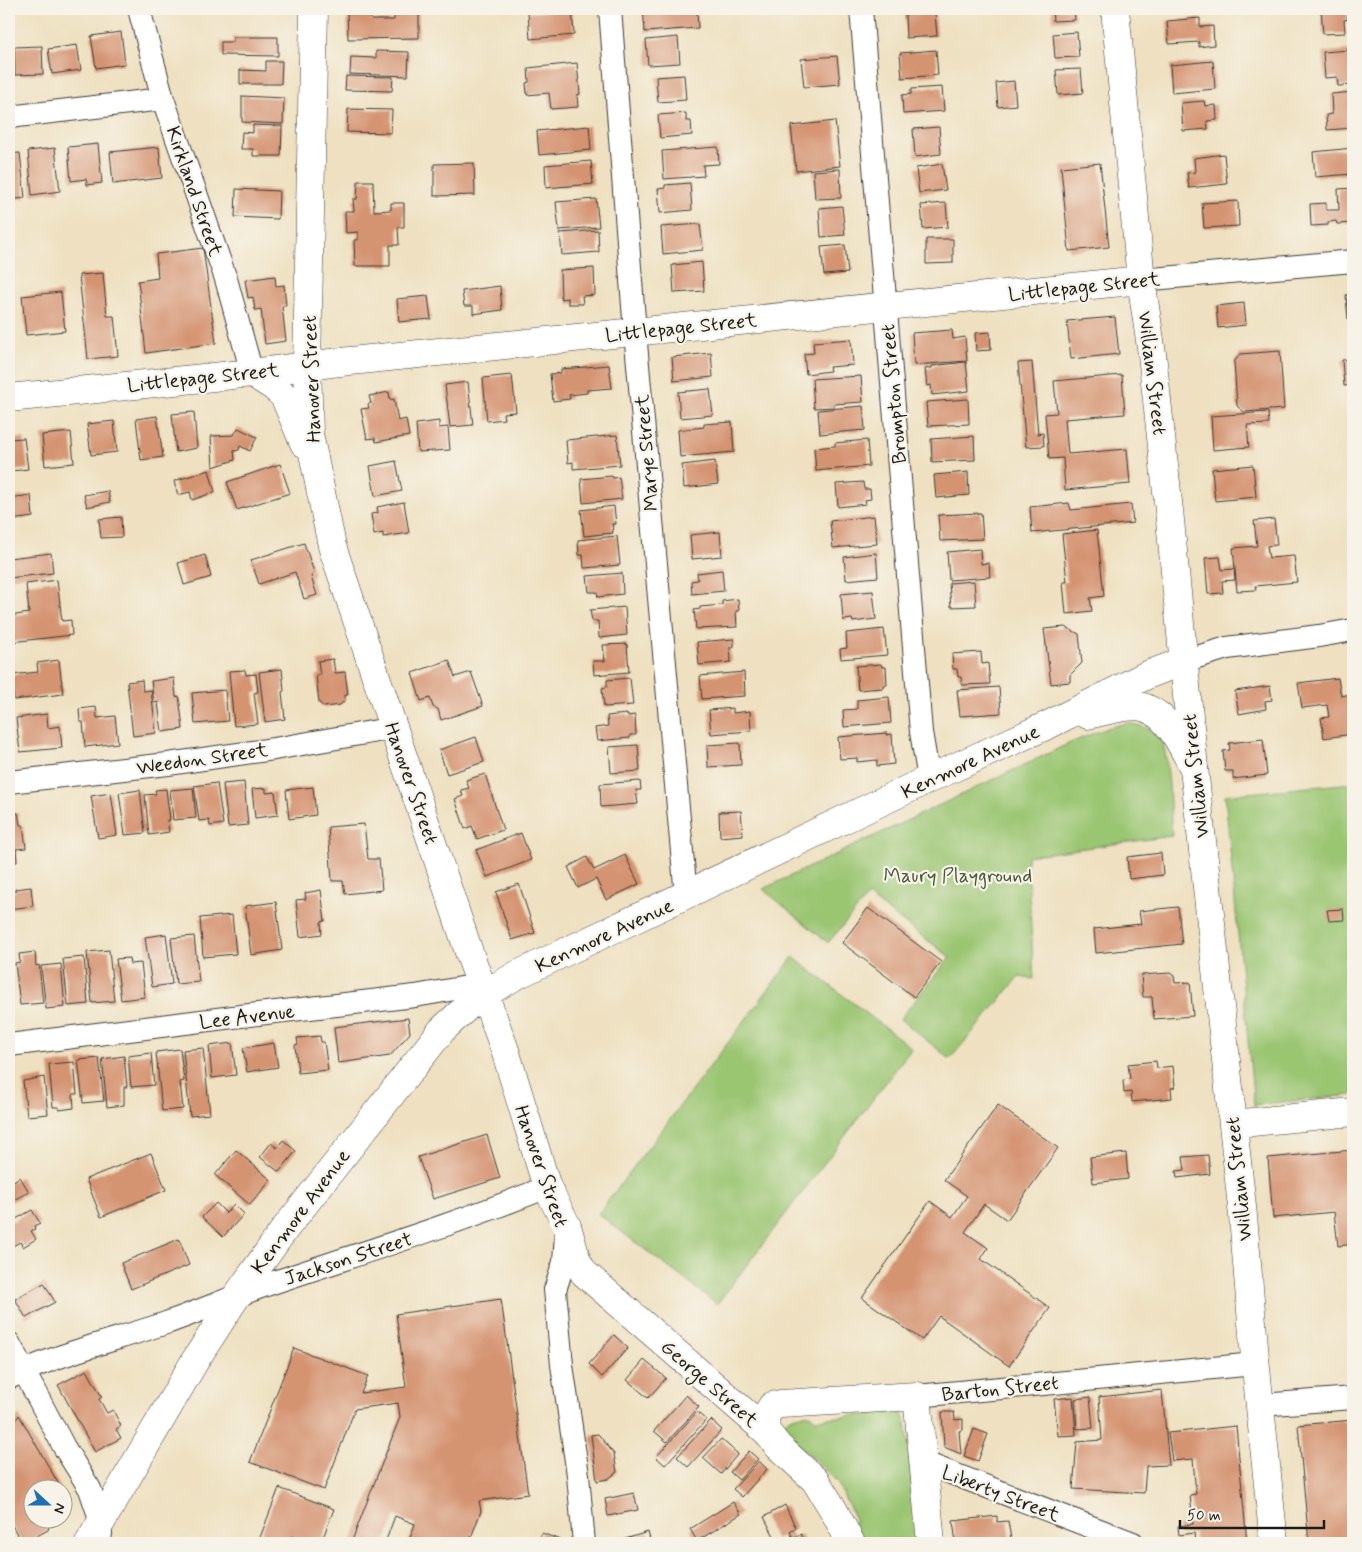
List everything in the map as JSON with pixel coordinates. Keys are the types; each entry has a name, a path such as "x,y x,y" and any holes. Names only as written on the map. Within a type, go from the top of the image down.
{"street":[{"name":"Kirkland Street","path":"139,9 163,99 226,279 252,373"},
{"name":"Hanover Street","path":"314,9 308,365 309,434 332,546 484,994 505,1050 547,1188 567,1226 564,1262 555,1290 562,1366 578,1475 584,1543"},
{"name":"Marye Street","path":"610,9 635,332 686,896"},
{"name":"Brompton Street","path":"861,9 922,732 929,779"},
{"name":"William Street","path":"1115,9 1141,280 1156,393 1233,1124 1274,1543"},
{"path":"9,118 163,99"},
{"name":"Littlepage Street","path":"9,398 252,373 308,365 1141,280 1353,261"},
{"path":"252,373 284,396 316,470"},
{"name":"Kenmore Avenue","path":"97,1537 196,1358 236,1297 284,1230 442,1030 484,994 517,975 929,779 1050,724 1147,675 1227,648 1353,630"},
{"path":"1050,724 1116,709 1145,707 1163,719 1177,737 1194,768"},
{"name":"Weedon Street","path":"9,782 168,764 274,749 394,728"},
{"name":"Lee Avenue","path":"9,1045 416,996 467,987 484,994"},
{"path":"1233,1124 1353,1112"},
{"name":"Jackson Street","path":"16,1374 65,1354 166,1323 271,1283 501,1206 547,1188"},
{"name":"George Street","path":"567,1226 577,1261 584,1273 766,1431 778,1446 815,1480 834,1508 852,1543"},
{"path":"9,1342 16,1374 90,1489 98,1513 97,1537"},
{"name":"Barton Street","path":"766,1431 765,1417 772,1406 781,1404 917,1396 1255,1364"},
{"path":"917,1396 925,1463 929,1541"},
{"path":"1260,1405 1353,1398"},
{"name":"Liberty Street","path":"925,1463 1133,1543"}],"green space":[{"name":"Maury Playground","path":"1127,723 1152,730 1163,743 1169,784 1172,836 1027,856 1034,979 1019,977 950,1059 900,1019 950,957 868,896 828,943 763,889 1070,743 1110,727"},
{"path":"1353,783 1353,1095 1254,1105 1225,795"},
{"path":"793,957 912,1048 717,1304 598,1214"},
{"path":"880,1406 899,1410 906,1422 918,1532 912,1543 861,1543 853,1529 855,1519 837,1482 806,1451 796,1453 780,1430 786,1421 796,1416 810,1414 815,1419 874,1414"}],"building":[{"path":"347,9 371,9 371,20 394,20 394,10 419,9 419,38 348,39"},
{"path":"572,9 574,35 530,39 528,13"},
{"path":"643,9 697,9 698,28 645,32"},
{"path":"1052,9 1074,9 1075,20 1053,21"},
{"path":"1321,9 1347,9 1348,19 1344,20 1345,33 1323,34"},
{"path":"935,13 937,36 906,38 905,14"},
{"path":"1200,18 1200,27 1213,26 1214,45 1199,47 1199,42 1169,44 1167,21"},
{"path":"121,32 125,64 96,68 91,36"},
{"path":"1077,32 1079,57 1055,58 1053,34"},
{"path":"233,37 278,37 278,56 221,55 221,42 233,42"},
{"path":"678,37 680,63 648,65 646,40"},
{"path":"77,45 81,70 52,74 48,49"},
{"path":"42,46 43,74 15,75 14,47"},
{"path":"936,50 938,75 902,78 900,53"},
{"path":"1350,50 1353,85 1338,86 1337,77 1325,78 1323,52"},
{"path":"376,51 409,52 408,76 350,74 351,57 376,58"},
{"path":"837,56 840,84 804,87 801,59"},
{"path":"266,61 282,61 281,84 240,84 240,70 266,71"},
{"path":"1213,61 1215,89 1172,93 1170,65"},
{"path":"577,63 580,94 577,95 578,107 551,109 549,93 527,95 526,83 529,82 528,68"},
{"path":"1081,69 1083,93 1058,95 1056,70"},
{"path":"684,75 686,100 658,102 656,77"},
{"path":"346,76 393,77 392,91 345,90"},
{"path":"1014,81 1016,105 998,107 996,83"},
{"path":"942,87 944,111 903,114 902,95 911,94 911,89"},
{"path":"1353,92 1353,128 1327,130 1326,115 1332,114 1331,94"},
{"path":"242,96 284,98 283,124 242,122"},
{"path":"1204,101 1205,106 1216,105 1217,120 1207,121 1208,129 1183,131 1181,103"},
{"path":"348,109 392,110 391,133 347,132"},
{"path":"686,113 686,121 691,121 692,135 660,138 658,115"},
{"path":"835,121 840,166 796,171 791,126"},
{"path":"253,125 282,126 281,156 253,156 253,149 241,149 242,132 253,133"},
{"path":"589,126 591,150 539,155 537,131"},
{"path":"939,127 941,154 915,157 913,129"},
{"path":"98,144 102,183 87,185 86,179 71,181 68,147"},
{"path":"159,147 162,178 113,184 110,152"},
{"path":"718,147 719,164 703,165 704,176 664,179 662,151"},
{"path":"55,148 60,191 32,195 28,151"},
{"path":"1353,148 1353,174 1315,177 1313,152"},
{"path":"20,153 25,198 9,200 9,154"},
{"path":"1224,154 1227,184 1189,188 1187,173 1195,172 1194,158"},
{"path":"591,161 593,184 546,188 545,165"},
{"path":"474,163 475,195 434,196 434,164"},
{"path":"1100,163 1109,247 1069,251 1061,167"},
{"path":"942,164 946,190 919,193 916,168"},
{"path":"840,169 841,198 815,199 813,171"},
{"path":"358,181 373,181 374,211 391,210 391,203 404,203 404,227 398,227 399,245 390,245 390,266 355,266 354,240 358,240 358,232 346,233 345,211 354,211 353,199 357,199"},
{"path":"690,183 692,210 660,213 658,189 665,188 665,185"},
{"path":"1353,188 1353,223 1337,224 1336,221 1328,222 1328,225 1311,226 1310,204 1326,203 1326,210 1339,210 1338,189"},
{"path":"236,189 279,191 278,219 235,217"},
{"path":"596,199 599,227 559,230 556,202"},
{"path":"1238,201 1239,226 1204,228 1202,203"},
{"path":"946,203 948,227 923,229 921,205"},
{"path":"842,206 845,235 821,237 819,208"},
{"path":"700,224 703,250 663,254 661,227"},
{"path":"598,230 599,252 562,255 560,233"},
{"path":"926,239 953,239 953,263 926,264"},
{"path":"845,245 848,273 824,275 821,247"},
{"path":"203,248 216,343 146,353 138,281 158,278 156,254"},
{"path":"702,262 704,291 674,293 672,265"},
{"path":"594,268 595,295 582,296 583,304 568,304 568,298 561,299 560,270"},
{"path":"103,273 107,316 114,316 118,356 88,359 79,275"},
{"path":"275,276 276,286 284,285 286,306 282,306 286,341 265,344 261,309 255,310 253,297 248,298 245,280"},
{"path":"500,286 502,310 473,314 473,306 464,306 462,291"},
{"path":"61,292 65,331 26,335 22,296"},
{"path":"1353,294 1353,319 1348,319 1346,295"},
{"path":"428,296 431,319 399,322 397,299"},
{"path":"1244,303 1246,325 1218,328 1216,306"},
{"path":"1115,317 1119,354 1071,359 1067,321"},
{"path":"952,330 953,339 965,337 967,361 914,365 912,333"},
{"path":"990,332 991,350 976,351 975,333"},
{"path":"851,339 853,365 829,367 830,371 806,374 804,354 814,353 813,342"},
{"path":"1280,351 1284,409 1244,412 1237,406 1234,362 1240,354"},
{"path":"711,353 713,377 674,381 672,357"},
{"path":"1353,359 1353,385 1344,386 1342,360"},
{"path":"966,362 969,391 932,395 931,385 927,386 925,369 932,368 932,366"},
{"path":"1032,362 1038,434 1043,433 1044,446 1026,447 1018,363"},
{"path":"609,365 612,388 587,390 587,393 569,395 570,399 553,401 550,374 561,373 561,369"},
{"path":"512,375 516,412 503,413 504,419 487,421 483,378"},
{"path":"1122,375 1125,414 1065,419 1068,454 1127,449 1130,484 1065,490 1063,458 1049,459 1045,414 1057,413 1054,381"},
{"path":"861,376 863,402 834,404 834,407 814,408 812,379"},
{"path":"468,382 473,425 450,427 445,385"},
{"path":"710,389 713,415 680,418 678,392"},
{"path":"389,392 390,400 394,399 398,421 406,419 409,436 376,442 375,438 367,439 361,409 369,408 368,404 371,403 369,396"},
{"path":"968,399 969,424 928,426 926,402"},
{"path":"863,406 865,430 820,434 818,410"},
{"path":"194,412 197,448 176,452 172,414"},
{"path":"1268,412 1269,424 1247,425 1249,447 1213,450 1211,416"},
{"path":"157,416 163,457 141,460 136,419"},
{"path":"114,421 117,452 91,455 87,424"},
{"path":"439,421 439,428 448,427 450,450 418,452 416,424"},
{"path":"732,422 734,452 680,457 678,430 704,427 704,424"},
{"path":"238,428 257,437 250,451 240,446 239,450 234,451 235,460 213,467 211,436 234,435"},
{"path":"71,432 74,463 45,466 42,435"},
{"path":"617,435 620,465 573,469 573,462 568,463 566,440"},
{"path":"974,436 975,460 932,462 931,439"},
{"path":"24,438 28,469 12,471 11,462 9,462 9,439"},
{"path":"867,440 869,466 816,471 814,448 835,446 835,443"},
{"path":"396,461 402,491 375,496 370,466"},
{"path":"715,461 718,484 684,488 682,465"},
{"path":"280,464 290,493 237,510 227,482"},
{"path":"1253,465 1256,497 1215,501 1212,469"},
{"path":"209,470 215,492 192,500 190,492 178,495 174,481"},
{"path":"968,472 969,495 936,498 934,475"},
{"path":"612,476 613,478 619,477 622,499 583,503 581,479"},
{"path":"863,482 864,489 870,489 871,499 865,500 866,504 838,507 836,484"},
{"path":"108,491 110,502 87,507 84,495"},
{"path":"31,495 33,517 12,520 10,498"},
{"path":"404,502 409,533 383,537 383,533 374,535 371,514 378,513 377,507"},
{"path":"1069,503 1071,510 1131,504 1133,523 1032,533 1030,507"},
{"path":"614,506 616,524 612,524 613,533 584,536 581,510"},
{"path":"981,513 983,539 940,541 938,515"},
{"path":"874,516 877,544 833,548 830,521"},
{"path":"121,517 122,537 101,538 99,519"},
{"path":"1274,519 1277,545 1267,546 1269,558 1294,556 1297,582 1255,586 1256,590 1237,591 1233,548 1257,546 1254,521"},
{"path":"1097,530 1104,596 1090,598 1092,611 1066,614 1063,582 1067,582 1062,534"},
{"path":"720,532 722,556 692,559 690,535"},
{"path":"617,536 620,565 584,568 583,555 579,555 578,540"},
{"path":"304,543 314,572 311,577 317,595 304,599 295,572 259,584 251,560"},
{"path":"980,549 981,564 989,563 990,577 949,580 947,552"},
{"path":"51,553 53,573 9,578 9,558"},
{"path":"876,553 878,577 846,580 844,557"},
{"path":"205,555 211,577 184,585 178,563"},
{"path":"1220,557 1222,570 1234,569 1235,580 1222,581 1223,593 1208,594 1205,558"},
{"path":"722,570 724,591 692,594 691,581 698,580 697,573"},
{"path":"622,573 623,594 598,597 597,592 589,592 587,576"},
{"path":"57,580 62,621 71,620 72,635 11,642 9,616 29,613 26,584"},
{"path":"974,581 976,606 951,607 949,583"},
{"path":"873,591 876,619 853,622 852,619 843,620 841,594"},
{"path":"738,599 739,611 736,611 737,627 696,629 694,610 700,609 700,607 722,605 722,601"},
{"path":"625,607 627,635 599,638 598,621 592,621 590,610"},
{"path":"1065,627 1079,634 1082,663 1070,675 1070,682 1051,684 1044,629"},
{"path":"884,629 887,655 841,659 840,649 847,648 846,633"},
{"path":"734,639 734,647 730,647 731,662 699,665 697,642"},
{"path":"627,644 629,672 594,675 593,661 605,661 603,645"},
{"path":"981,652 982,664 988,663 990,684 962,685 957,669 953,669 952,654"},
{"path":"333,659 335,673 345,672 348,695 345,695 345,700 340,705 324,707 319,703 316,675 320,675 318,661"},
{"path":"59,660 63,694 14,700 11,675 38,672 37,663"},
{"path":"449,660 455,677 471,672 483,706 441,720 438,709 433,707 430,698 421,701 412,673"},
{"path":"881,664 882,667 886,667 887,685 883,685 883,688 858,690 856,666"},
{"path":"282,669 285,719 265,722 259,672"},
{"path":"245,670 246,675 256,674 258,692 254,693 258,724 234,726 229,671"},
{"path":"744,672 745,696 702,699 700,676"},
{"path":"174,678 176,697 179,696 183,729 162,732 158,702 154,703 151,681"},
{"path":"630,678 633,705 604,707 602,688 607,687 607,680"},
{"path":"1338,678 1341,696 1351,694 1353,734 1324,738 1321,718 1329,717 1327,705 1302,708 1298,683"},
{"path":"142,680 143,691 151,690 156,733 133,736 127,682"},
{"path":"1270,686 1272,700 1265,701 1266,709 1239,714 1235,691"},
{"path":"999,687 1001,713 960,716 957,690"},
{"path":"225,690 228,721 195,724 192,693"},
{"path":"889,697 891,723 844,727 843,710 857,709 857,700"},
{"path":"96,707 97,718 115,716 118,743 85,747 83,722 80,722 79,709"},
{"path":"733,708 733,713 750,711 751,731 711,734 709,710"},
{"path":"47,714 48,728 60,726 62,748 20,752 16,718"},
{"path":"627,714 627,716 635,715 636,735 630,735 630,738 597,741 595,728 608,726 607,716"},
{"path":"887,733 886,735 892,734 894,764 877,766 877,760 857,762 857,758 840,759 838,737"},
{"path":"476,737 484,762 447,774 439,750"},
{"path":"1263,739 1267,775 1233,779 1233,771 1225,771 1223,751 1230,750 1229,743"},
{"path":"740,743 741,765 708,767 707,745"},
{"path":"638,745 640,771 611,773 609,747"},
{"path":"485,774 503,830 477,839 472,826 465,829 455,799 463,796 461,790 469,788 466,780"},
{"path":"640,781 641,790 636,790 638,804 601,807 600,784"},
{"path":"244,782 248,825 228,827 223,784"},
{"path":"217,783 223,824 210,826 209,820 199,821 194,786"},
{"path":"313,787 316,815 289,819 286,790"},
{"path":"193,788 196,818 173,820 170,790"},
{"path":"266,788 266,793 275,792 278,815 255,818 252,789"},
{"path":"166,789 170,820 167,820 169,832 149,835 145,795 156,794 155,790"},
{"path":"140,790 145,833 125,835 119,793"},
{"path":"111,793 117,835 98,838 91,796"},
{"path":"741,811 743,835 720,837 719,812"},
{"path":"18,813 20,825 23,825 26,848 16,849 17,862 9,863 9,814"},
{"path":"364,824 368,859 379,859 382,890 345,894 343,881 332,881 328,827"},
{"path":"521,833 531,860 487,877 476,850"},
{"path":"1161,853 1163,875 1129,879 1127,857"},
{"path":"625,855 639,884 606,900 596,879 578,888 568,867 587,857 594,870"},
{"path":"519,884 535,933 512,940 496,892"},
{"path":"31,887 33,906 9,909 9,892 16,891 15,889"},
{"path":"321,890 325,921 321,922 322,934 300,937 296,900 306,899 305,893"},
{"path":"276,902 282,950 251,955 245,906"},
{"path":"1178,907 1182,944 1096,953 1094,929 1141,924 1139,911"},
{"path":"868,908 941,962 914,997 842,943"},
{"path":"1343,909 1344,920 1329,921 1327,910"},
{"path":"232,915 236,954 203,957 200,918"},
{"path":"166,934 172,984 152,987 145,937"},
{"path":"194,936 199,982 176,984 171,938"},
{"path":"109,950 114,1001 92,1003 87,952"},
{"path":"35,952 36,966 39,965 43,1003 20,1005 15,963 20,962 19,954"},
{"path":"84,957 88,1004 68,1006 63,959"},
{"path":"129,958 130,964 141,963 145,997 121,1000 116,959"},
{"path":"61,964 65,1007 46,1009 41,966"},
{"path":"1170,973 1174,976 1175,983 1190,982 1193,1016 1154,1019 1152,997 1143,997 1141,975"},
{"path":"408,1018 410,1033 390,1056 338,1063 334,1027"},
{"path":"320,1036 321,1042 324,1042 328,1070 298,1073 295,1045 298,1044 297,1038"},
{"path":"232,1043 236,1075 212,1078 209,1046"},
{"path":"274,1043 278,1067 247,1072 243,1048"},
{"path":"203,1048 210,1114 190,1116 183,1050"},
{"path":"180,1049 184,1081 180,1082 183,1109 162,1111 156,1052"},
{"path":"151,1053 154,1085 131,1087 128,1056"},
{"path":"124,1056 127,1087 124,1087 124,1105 107,1107 102,1059"},
{"path":"99,1058 104,1101 83,1103 78,1060"},
{"path":"1156,1061 1157,1068 1173,1066 1175,1087 1171,1088 1172,1098 1132,1102 1131,1092 1124,1093 1123,1080 1130,1079 1128,1064"},
{"path":"74,1062 77,1094 73,1094 74,1108 59,1110 59,1107 53,1107 49,1064"},
{"path":"44,1077 48,1114 27,1116 23,1081"},
{"path":"998,1105 1058,1148 1007,1220 984,1204 965,1232 988,1248 981,1259 1050,1308 1009,1366 939,1316 922,1340 862,1298 930,1201 952,1217 967,1196 944,1180"},
{"path":"487,1135 500,1178 433,1199 418,1157"},
{"path":"283,1140 296,1151 279,1172 260,1157 271,1143 277,1148"},
{"path":"236,1150 271,1180 250,1205 215,1175"},
{"path":"1353,1150 1353,1244 1338,1246 1334,1212 1273,1218 1268,1158"},
{"path":"151,1153 166,1190 101,1217 86,1179"},
{"path":"1126,1153 1128,1179 1093,1183 1090,1157"},
{"path":"1208,1155 1210,1174 1177,1178 1176,1171 1185,1170 1183,1157"},
{"path":"20,1177 29,1192 9,1203 9,1184"},
{"path":"216,1203 226,1213 234,1204 244,1214 223,1237 202,1217"},
{"path":"32,1210 40,1223 34,1226 35,1229 31,1231 36,1239 23,1247 20,1242 9,1248 9,1223"},
{"path":"179,1239 189,1265 131,1289 121,1263"},
{"path":"44,1283 55,1302 26,1318 15,1299"},
{"path":"501,1299 528,1494 479,1501 481,1511 469,1543 408,1543 415,1524 395,1516 385,1543 351,1543 400,1417 398,1403 355,1409 324,1490 250,1462 294,1348 368,1376 361,1393 406,1387 396,1314"},
{"path":"614,1335 628,1348 602,1377 589,1364"},
{"path":"644,1360 666,1378 648,1398 627,1380"},
{"path":"87,1370 102,1397 99,1399 107,1413 113,1410 121,1426 116,1429 121,1438 95,1452 58,1385"},
{"path":"1162,1390 1169,1465 1146,1466 1144,1493 1073,1489 1077,1442 1102,1440 1099,1397"},
{"path":"686,1395 699,1407 667,1442 654,1431"},
{"path":"1073,1397 1076,1435 1058,1436 1054,1399"},
{"path":"1090,1397 1093,1428 1077,1429 1075,1399"},
{"path":"697,1412 706,1420 665,1465 656,1457"},
{"path":"942,1412 954,1412 955,1420 963,1419 963,1430 959,1431 961,1454 944,1447"},
{"path":"19,1415 56,1480 22,1480 22,1530 48,1530 24,1543 22,1543 9,1520 9,1431"},
{"path":"711,1420 722,1430 688,1467 677,1457"},
{"path":"1353,1420 1353,1543 1309,1543 1298,1425"},
{"path":"1236,1426 1247,1543 1197,1543 1195,1542 1194,1533 1179,1535 1178,1526 1193,1524 1190,1495 1196,1494 1193,1459 1172,1461 1168,1433"},
{"path":"974,1429 988,1434 978,1461 964,1456"},
{"path":"598,1434 614,1454 617,1472 608,1479 597,1481 591,1435"},
{"path":"721,1439 738,1454 721,1474 703,1458"},
{"path":"749,1451 758,1459 739,1480 730,1472"},
{"path":"759,1461 767,1469 742,1497 733,1489"},
{"path":"279,1488 334,1509 321,1543 311,1543 292,1536 289,1543 260,1543 261,1541 259,1540"},
{"path":"634,1493 638,1510 608,1516 605,1499"},
{"path":"733,1502 741,1514 697,1541 690,1529"},
{"path":"785,1505 796,1528 790,1532 793,1538 801,1534 805,1543 782,1543 785,1542 782,1537 776,1540 764,1517"},
{"path":"997,1516 997,1522 1008,1521 1011,1539 978,1543 956,1543 953,1521"},
{"path":"648,1532 651,1543 612,1543"},
{"path":"542,1533 560,1540 559,1543 538,1543"}]}
